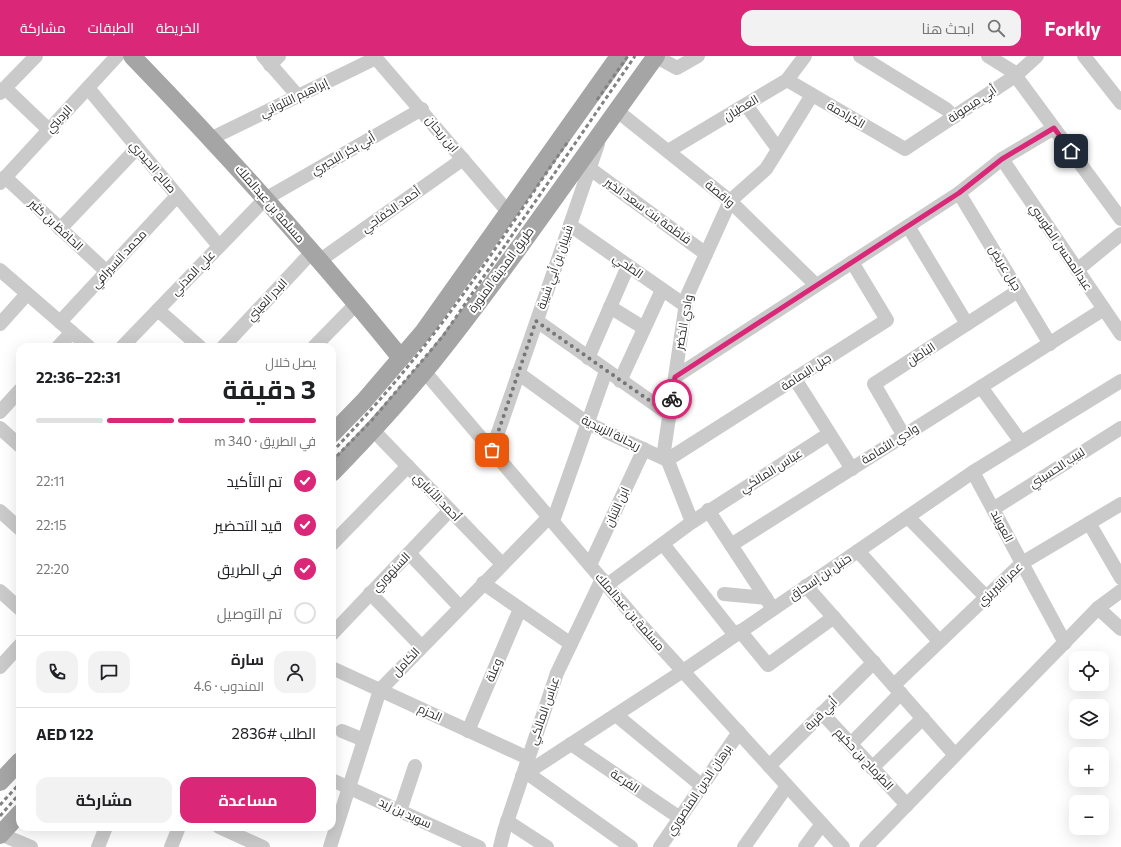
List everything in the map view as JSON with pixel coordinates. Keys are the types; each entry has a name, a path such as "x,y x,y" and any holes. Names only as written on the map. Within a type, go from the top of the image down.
{"main road":[{"name":"مسلمة بن عبدالملك","path":"132,56 212,138 357,303 401,358"},
{"path":"336,430 424,331 619,56"},
{"name":"طريق المدينة المنورة","path":"336,469 373,430 424,371 483,294 655,56"},
{"path":"1,780 16,765"},
{"path":"0,834 16,817"}],"street":[{"name":"الرديني","path":"3,180 117,56"},
{"path":"655,56 677,68 698,56"},
{"name":"العطيان","path":"668,151 787,80 805,56"},
{"path":"860,56 946,109 954,117"},
{"path":"988,56 1012,71 1121,219"},
{"name":"أبي ميمونة","path":"905,149 1015,76 1037,56"},
{"path":"1084,56 1121,103"},
{"name":"إبراهيم التلواني","path":"212,138 375,57"},
{"name":"ابن ريحان","path":"375,57 422,110 508,213"},
{"path":"28,59 2,90 49,130"},
{"path":"271,59 298,96"},
{"name":"الكرادمة","path":"787,80 905,149"},
{"name":"صالح الحيدري","path":"88,88 219,246"},
{"name":"وادي الخضر","path":"692,522 664,451 687,296 730,201 766,169 812,95"},
{"path":"746,105 778,149"},
{"name":"أبي بكر البحيري","path":"265,199 422,110"},
{"name":"واقصة","path":"616,110 730,201 816,285"},
{"path":"675,377 959,193 1002,159 1054,128"},
{"name":"شيبان بن أبي شيبة","path":"492,450 603,129"},
{"path":"60,229 137,148"},
{"name":"أحمد الخفاجي","path":"316,256 463,159"},
{"name":"عبدالمحسن الطوسي","path":"1002,159 1121,334"},
{"name":"فاطمة بنت سعد الخير","path":"589,168 706,254"},
{"name":"الحافظ بن كثير","path":"3,180 107,272"},
{"name":"جبل عريض","path":"959,193 1050,344"},
{"name":"محمد السيرافي","path":"60,322 177,196"},
{"name":"علي المدني","path":"126,343 265,199"},
{"name":"الطحي","path":"570,225 686,306"},
{"path":"908,226 967,324"},
{"path":"1077,270 1121,234"},
{"name":"البدر العيني","path":"227,343 316,256"},
{"name":"جبل اليمامة","path":"667,460 887,320 852,262"},
{"path":"588,358 628,266"},
{"path":"0,270 84,343"},
{"path":"620,381 662,290"},
{"name":"الباطن","path":"904,436 874,384 1018,291"},
{"path":"0,324 27,294"},
{"path":"318,343 357,303"},
{"path":"610,307 644,328"},
{"name":"وادي الثمامة","path":"731,545 1104,309"},
{"path":"158,310 195,343"},
{"path":"536,321 670,415"},
{"path":"62,343 72,332"},
{"name":"مسلمة بن عبدالملك","path":"424,371 683,671 843,847"},
{"name":"الكامل","path":"336,828 380,690 502,564 551,519 606,371"},
{"name":"ريحانة الزبيدية","path":"518,373 587,423 667,460"},
{"path":"795,379 852,469"},
{"name":"حنبل بن إسحاق","path":"524,775 683,671 738,633 770,604 806,586 973,472 1121,381"},
{"path":"981,387 1021,442"},
{"path":"0,412 16,394"},
{"path":"0,428 16,442"},
{"name":"لبيب الحسيني","path":"993,509 1121,428"},
{"name":"أحمد الأنباري","path":"373,430 502,564"},
{"name":"عباس المالكي","path":"692,522 708,510 829,434"},
{"name":"ابن التبان","path":"590,565 644,450"},
{"path":"336,540 408,466"},
{"name":"العويند","path":"973,472 1065,643"},
{"name":"عمر التبريزي","path":"851,744 940,641 1022,563 1121,504"},
{"name":"السنهوري","path":"336,630 450,510"},
{"path":"708,510 770,604"},
{"path":"0,511 16,525"},
{"path":"908,517 986,597"},
{"path":"605,582 663,544 692,522"},
{"path":"1089,523 1121,578"},
{"path":"663,544 738,633 768,665 834,617"},
{"path":"858,551 940,641"},
{"path":"409,553 460,607"},
{"name":"عباس المالكي","path":"500,847 507,821 524,775 528,758 557,673 605,582"},
{"path":"483,583 571,644"},
{"path":"806,586 956,755"},
{"path":"0,591 16,605"},
{"path":"866,847 1065,643 1103,605 1121,591"},
{"path":"370,593 421,646"},
{"path":"724,594 770,604"},
{"path":"1103,605 1121,607"},
{"path":"1103,605 1121,629"},
{"name":"وعلة","path":"468,731 520,609"},
{"path":"0,667 16,649"},
{"name":"أبي قربة","path":"769,766 874,662"},
{"name":"الحزم","path":"336,670 528,758"},
{"name":"الطرماح بن حكيم","path":"822,713 907,805"},
{"path":"616,715 702,786"},
{"path":"872,768 923,718"},
{"path":"342,730 364,740"},
{"name":"برهان الدين المنصوري","path":"660,847 738,732"},
{"name":"الفرعة","path":"571,744 680,818"},
{"path":"400,811 415,766"},
{"path":"524,775 631,847"},
{"name":"سويد بن زيد","path":"336,782 479,847"},
{"path":"744,847 787,786"},
{"path":"507,821 547,847"},
{"path":"805,847 822,824"},
{"path":"98,847 104,831"},
{"path":"171,847 177,831"},
{"path":"228,831 263,847"},
{"name":"الكامل","path":"330,847 335,831"},
{"path":"0,834 31,847"}],"railway":[{"path":"597,100 628,56"},
{"path":"336,457 372,420 443,336 635,56"},
{"path":"336,448 366,416 429,340 487,261 569,140"},
{"path":"0,805 16,787"},
{"path":"0,816 16,798"}],"way so far":[{"path":"492,450 536,321 670,415 672,399"}],"route":[{"path":"672,399 675,377 959,193 1002,159 1054,128 1071,151"}]}
